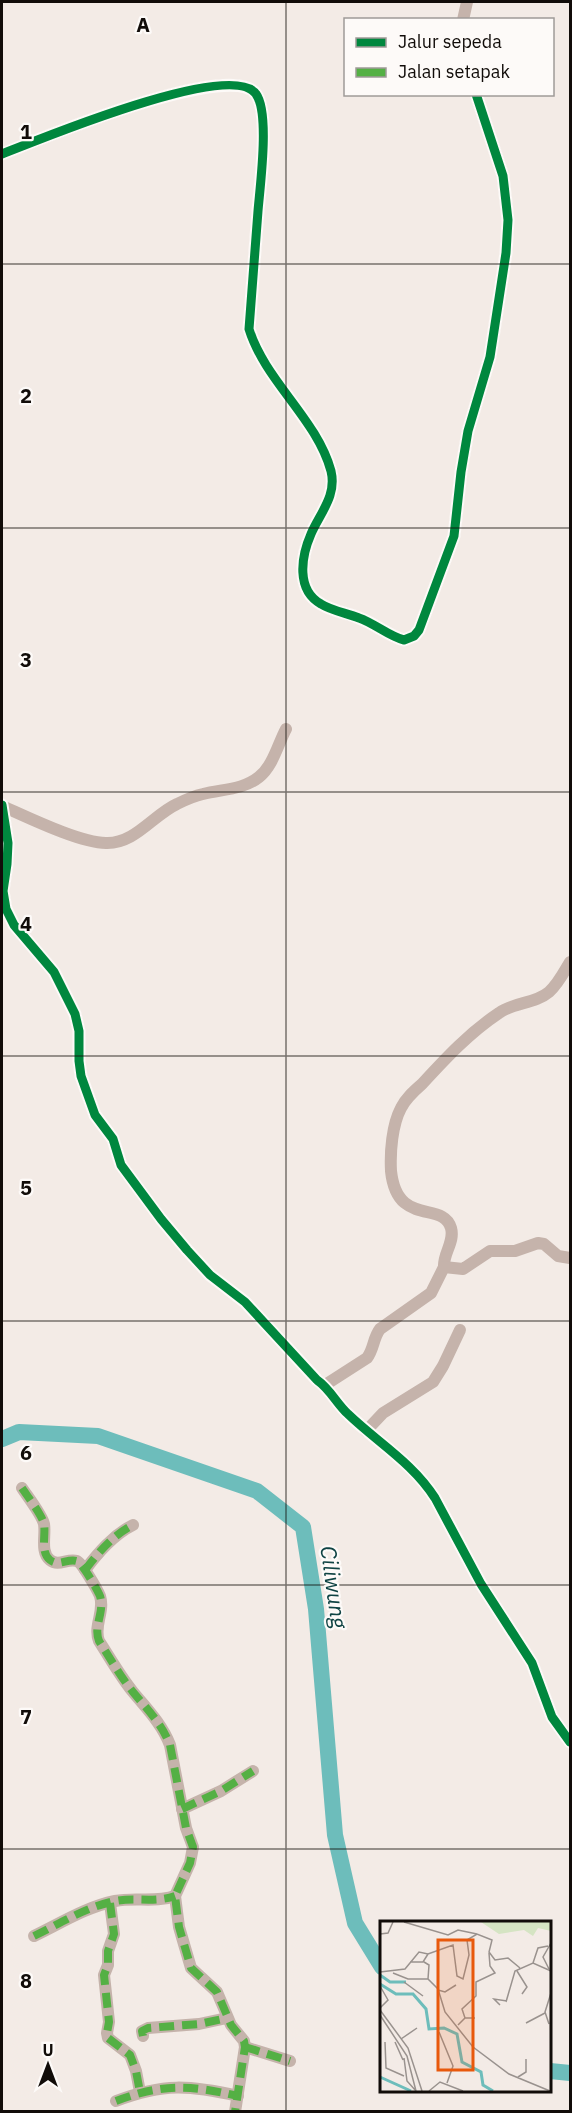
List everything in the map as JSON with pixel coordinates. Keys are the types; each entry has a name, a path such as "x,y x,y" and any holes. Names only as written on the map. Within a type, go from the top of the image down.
{"street":[{"path":"463,18 467,2"},
{"path":"2,154 61,130 163,97 238,84 254,90 260,100 264,142 249,329 259,353 323,451 333,483 325,511 311,534 304,555 304,582 312,598 324,606 367,621 404,640 414,636 419,630 451,545 468,431 489,357 506,260 508,220 503,176 496,148 477,96"},
{"path":"2,806 79,837 102,843 116,843 134,834 175,805 203,794 237,788 255,780 267,769 286,729"},
{"path":"2,806 8,843 8,864 3,891 6,909 14,925 54,972 75,1014 79,1031 81,1076 95,1115 112,1139 121,1165 161,1219 210,1275 244,1302 317,1380 325,1385 336,1402 407,1465 432,1493 481,1584 532,1663 552,1717 570,1742"},
{"path":"325,1385 367,1358 371,1352 375,1335 380,1329 431,1293 444,1268 445,1253 452,1236 450,1226 441,1216 408,1206 399,1197 394,1185 392,1158 394,1127 405,1101 458,1045 504,1010 548,993 570,962"},
{"path":"444,1268 463,1269 489,1251 514,1251 538,1243 544,1244 558,1256 570,1258"},
{"path":"366,1431 390,1409 434,1382 460,1330"},
{"path":"22,1488 44,1524 45,1553 48,1559 58,1563 76,1561 95,1586 102,1604 97,1638 126,1683 165,1733 174,1758 182,1809 193,1852 175,1896 178,1927 193,1972 217,1992 234,2031 244,2041 245,2047 234,2112"},
{"path":"85,1570 109,1542 133,1525"},
{"path":"182,1809 221,1791 253,1771"},
{"path":"34,1936 89,1908 126,1900 156,1901 175,1896"},
{"path":"110,1903 114,1934 108,1951 108,1965 104,1975 109,2022 107,2033 108,2038 130,2055 140,2092"},
{"path":"143,2036 142,2031 148,2028 200,2024 227,2018"},
{"path":"245,2047 290,2061"},
{"path":"116,2101 155,2088 205,2089 238,2096"}],"waterway":[{"name":"Ciliwung","path":"2,1439 19,1432 98,1436 257,1491 303,1527 316,1609 335,1835 355,1923 380,1964"},
{"name":"Ciliwung","path":"551,2071 570,2073"}],"marked path":[{"path":"22,1488 43,1520 44,1548 47,1557 57,1563 77,1561 93,1582 101,1602 97,1630 99,1641 124,1680 158,1723 170,1745 186,1828 193,1847 190,1863 175,1896 179,1927 191,1968 217,1992 231,2025 244,2041 235,2112"},
{"path":"85,1570 112,1539 133,1525"},
{"path":"182,1809 221,1791 253,1771"},
{"path":"34,1936 104,1904 123,1900 160,1899 175,1896"},
{"path":"110,1903 114,1934 108,1951 108,1965 104,1975 109,2022 107,2033 108,2038 130,2055 140,2092"},
{"path":"143,2036 142,2031 148,2028 199,2024 227,2018"},
{"path":"245,2047 290,2061"},
{"path":"116,2101 148,2091 177,2088 191,2088 238,2096"}],"cycle path":[{"path":"2,154 92,120 175,94 211,87 240,86 256,94 262,117 263,150 249,329 267,366 315,434 324,452 332,480 330,496 311,534 305,553 304,582 313,598 321,604 365,620 404,640 414,636 419,630 454,536 468,431 490,357 506,253 508,220 503,176 477,96"},
{"path":"2,805 8,843 3,891 6,909 14,925 54,972 75,1014 79,1031 81,1076 95,1115 113,1139 121,1165 161,1219 210,1275 245,1302 344,1410 405,1463 426,1485 481,1584 532,1663 552,1717 570,1742"}]}
